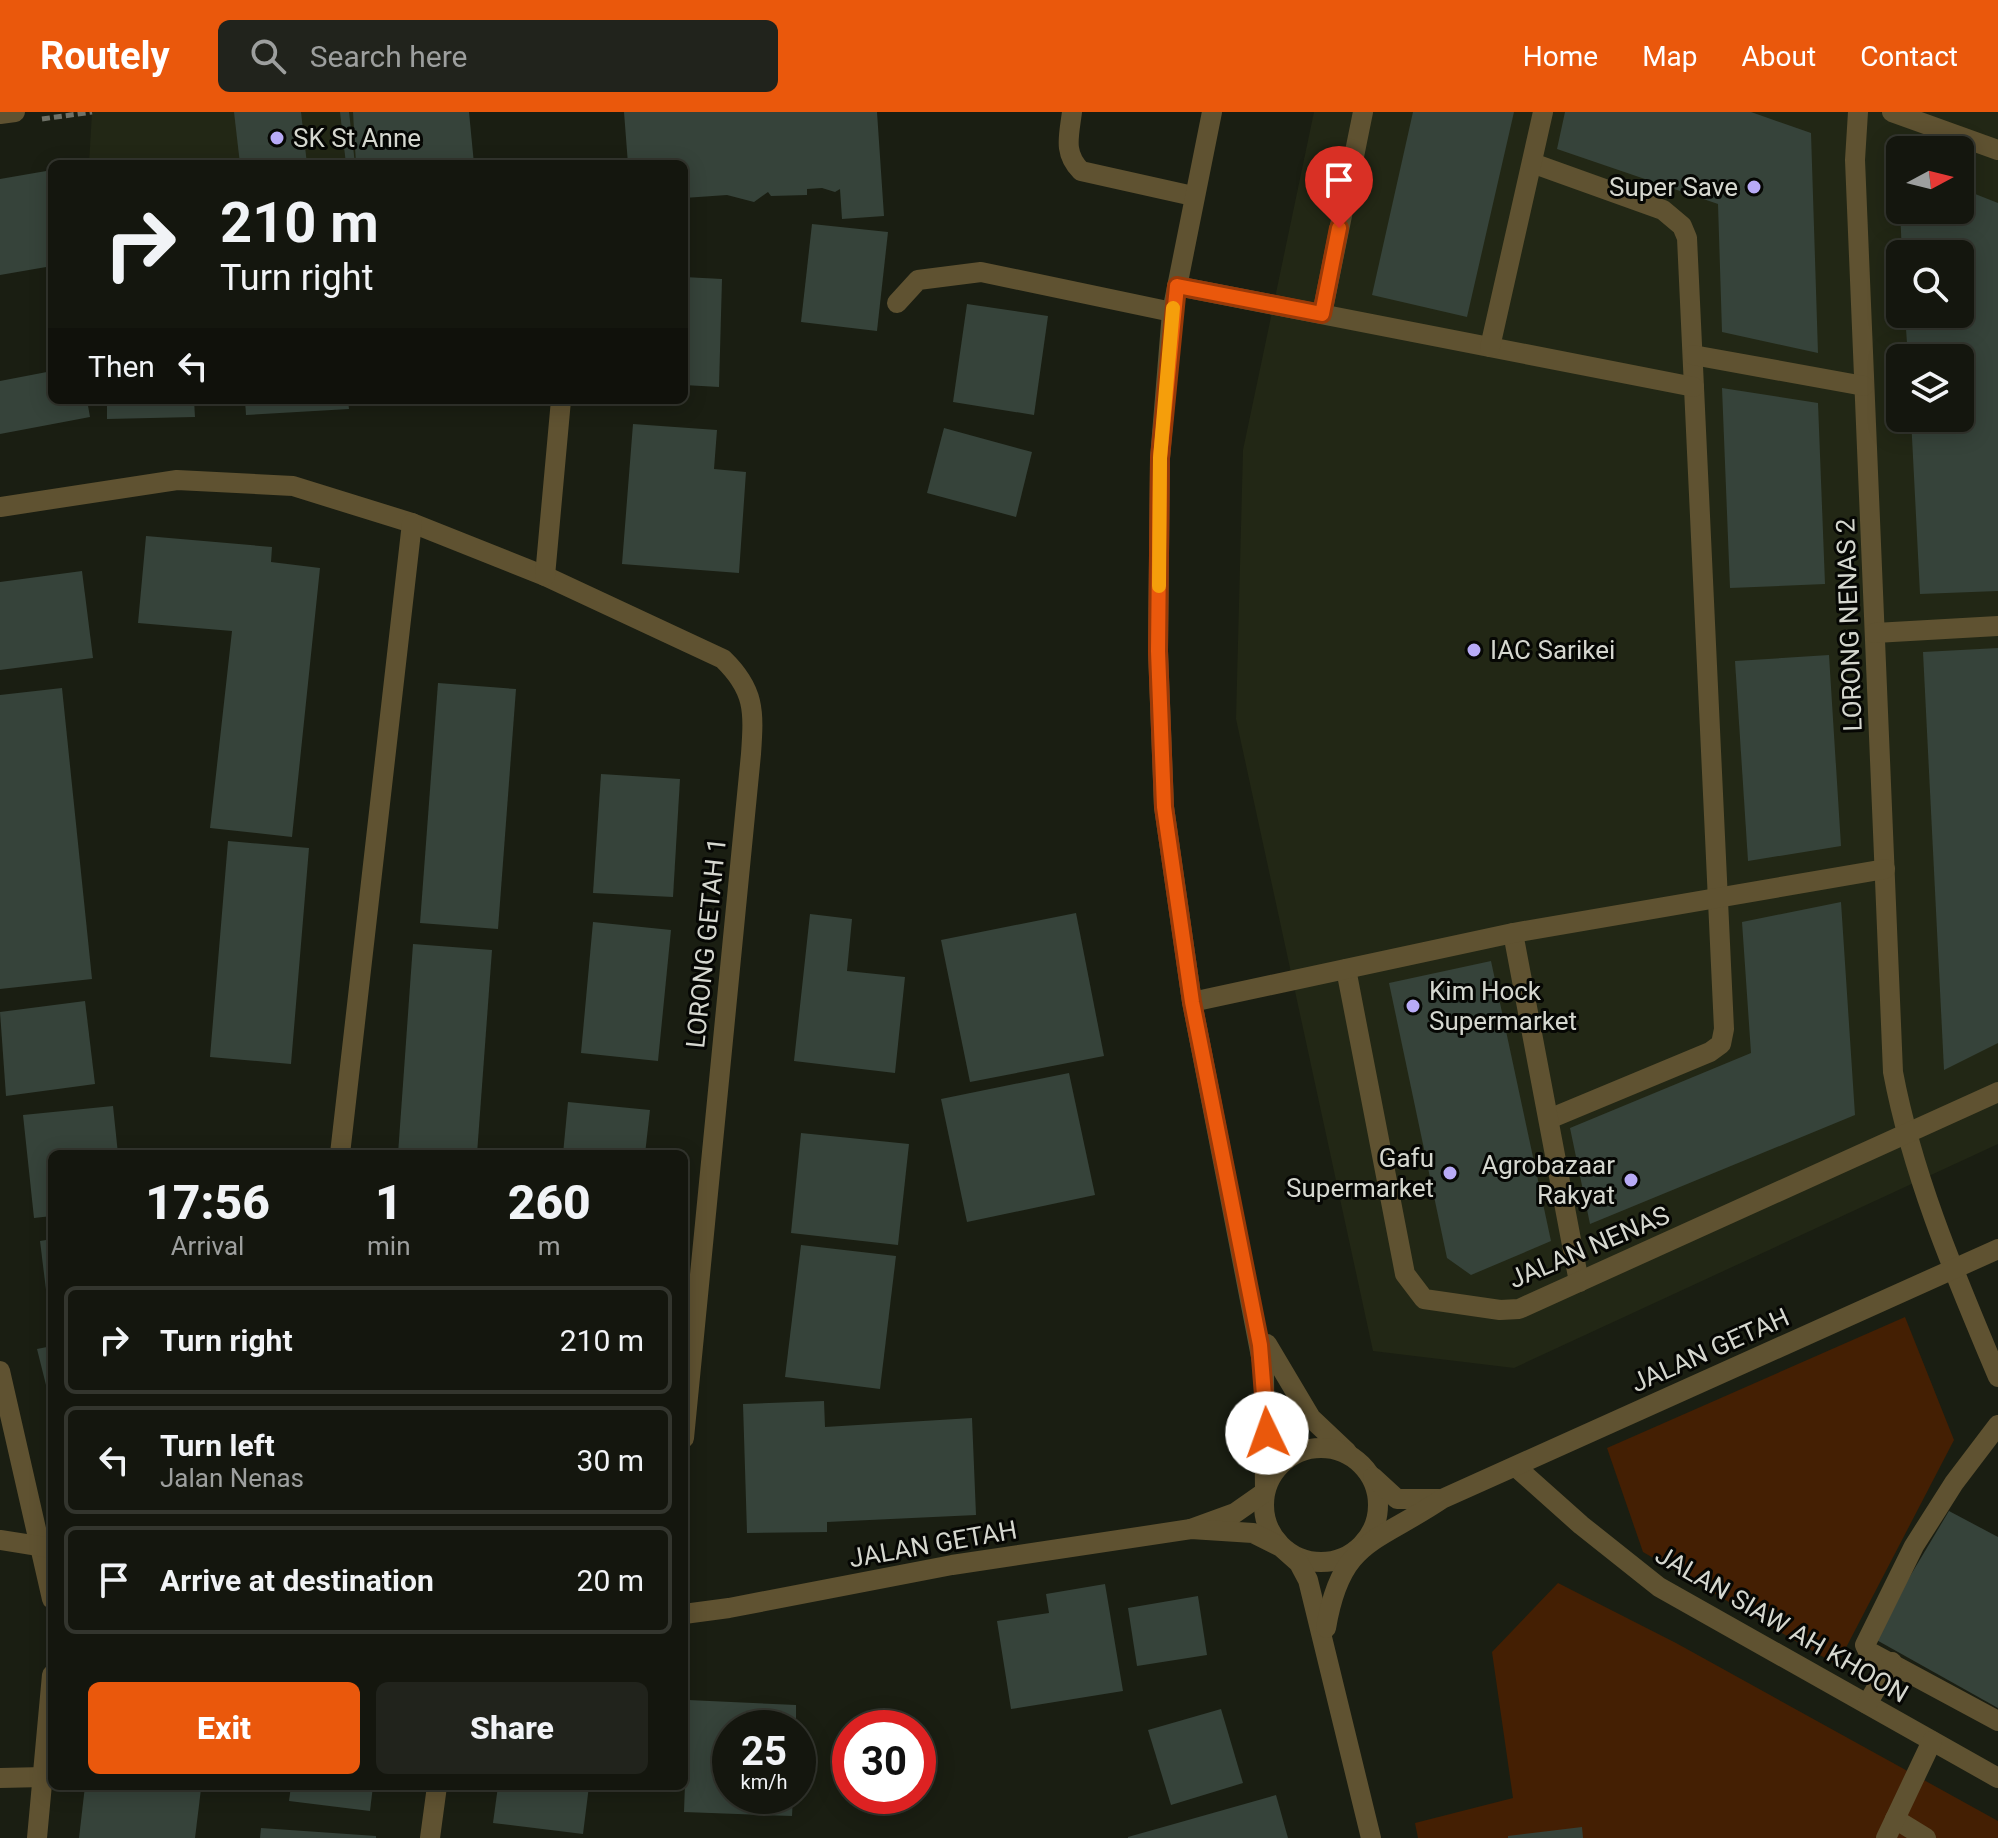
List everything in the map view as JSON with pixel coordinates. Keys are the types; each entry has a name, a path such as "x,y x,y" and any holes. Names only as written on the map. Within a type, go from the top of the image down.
{"street":[{"path":"1072,112 1067,146 1070,160 1081,171 1193,196"},
{"path":"1212,112 1172,312 1160,458 1158,651 1164,807 1192,1002 1264,1372 1267,1433 1264,1512 1270,1531 1281,1547 1299,1563 1308,1580 1325,1636 1371,1838"},
{"path":"1322,314 1363,112"},
{"path":"1490,347 1543,112"},
{"name":"LORONG NENAS 2","path":"1858,112 1855,160 1893,1072 1905,1134"},
{"path":"1892,112 1998,150"},
{"path":"0,114 23,116"},
{"path":"1532,163 1663,210 1682,226 1688,252 1724,1029 1721,1044 1710,1052 1549,1119"},
{"path":"897,303 918,280 981,272 1172,312"},
{"path":"1177,286 1694,387"},
{"path":"1693,355 1864,386"},
{"path":"545,576 561,404"},
{"name":"LORONG GETAH 1","path":"0,507 177,480 226,480 293,486 412,523 545,576 723,659 749,690 753,718 688,1396"},
{"path":"340,1150 412,523"},
{"path":"1875,633 1998,626"},
{"path":"1192,1002 1513,933 1885,869"},
{"path":"1513,933 1579,1282"},
{"name":"JALAN NENAS","path":"1346,969 1405,1274 1412,1288 1424,1299 1500,1310 1519,1309 1998,1092"},
{"path":"1905,1134 1953,1269 1998,1377"},
{"name":"JALAN GETAH","path":"1360,1548 1442,1499 1998,1249"},
{"name":"JALAN GETAH","path":"1255,1319 1294,1395 1311,1418 1397,1499 1414,1502 1442,1499"},
{"path":"0,1371 46,1547 0,1540"},
{"path":"1998,1425 1954,1483 1914,1546 1866,1639 1868,1651 1998,1721"},
{"path":"1265,1492 1272,1475 1286,1460 1303,1450 1331,1449 1358,1461 1374,1485 1378,1514 1372,1532 1341,1571 1332,1592 1325,1636"},
{"name":"JALAN SIAW AH KHOON","path":"1516,1467 1581,1525 1659,1587 1998,1778"},
{"name":"JALAN GETAH","path":"688,1613 952,1565 1191,1529 1235,1513 1265,1492"},
{"name":"JALAN GETAH","path":"1191,1529 1253,1533 1281,1547"},
{"path":"1281,1547 1295,1557 1329,1563 1346,1558 1360,1548"},
{"path":"1867,1704 1892,1662"},
{"path":"37,1838 48,1726"},
{"path":"1926,1838 1891,1829 1932,1741"},
{"path":"0,1778 44,1777"},
{"path":"430,1838 436,1790"}],"path":[{"path":"23,116 92,112"}],"shaded area":[{"name":"SK St Anne","path":"92,112 461,112 466,160 89,160"},
{"path":"1314,112 1998,112 1998,1144 1514,1368 1373,1351 1236,719 1243,450"},
{"path":"1905,1317 1954,1440 1837,1665 1643,1552 1607,1448"},
{"path":"1558,1583 1676,1643 1998,1821 1998,1838 1418,1838 1415,1823 1513,1798 1492,1652"}],"building":[{"path":"234,112 301,112 307,160 240,160"},
{"path":"340,112 349,112 355,160 346,160"},
{"path":"353,112 469,112 474,160 356,160"},
{"path":"624,112 877,112 884,216 842,219 840,189 835,192 822,188 807,189 807,195 771,196 768,192 754,202 727,195 688,198 688,160 628,160"},
{"path":"1413,112 1514,112 1467,317 1372,295"},
{"path":"1565,112 1751,112 1811,133 1818,353 1722,332 1718,204 1557,149"},
{"path":"48,171 48,267 0,275 0,179"},
{"path":"1974,194 1998,203 1998,591 1920,594 1912,432 1974,432 1974,344 1907,344 1906,328 1974,328 1974,240 1901,240 1901,224 1974,224"},
{"path":"812,224 888,232 877,331 801,322"},
{"path":"688,277 722,279 719,387 688,385"},
{"path":"967,304 1048,316 1034,415 953,402"},
{"path":"48,372 48,404 88,404 90,417 0,434 0,381"},
{"path":"1722,388 1818,403 1825,584 1730,588"},
{"path":"107,404 194,404 195,417 107,419"},
{"path":"245,404 348,404 349,409 246,415"},
{"path":"633,424 717,430 714,469 746,472 739,573 622,564"},
{"path":"944,428 1032,452 1016,517 927,493"},
{"path":"146,536 272,547 271,562 320,568 292,837 210,828 232,631 138,623"},
{"path":"82,571 93,658 0,670 0,582"},
{"path":"1998,648 1998,1043 1944,1070 1923,652"},
{"path":"1829,655 1841,846 1748,861 1735,661"},
{"path":"438,683 516,689 498,929 420,923"},
{"path":"62,688 92,979 0,989 0,695"},
{"path":"601,774 680,779 673,897 593,893"},
{"path":"228,841 309,848 291,1064 210,1057"},
{"path":"1841,902 1855,1115 1590,1224 1570,1128 1751,1053 1742,922"},
{"path":"1076,913 1104,1056 970,1082 941,940"},
{"path":"810,914 852,919 847,971 905,977 895,1073 794,1061"},
{"path":"593,922 671,930 658,1061 581,1053"},
{"path":"413,944 492,950 477,1150 398,1150"},
{"path":"1491,961 1551,1241 1471,1275 1447,1258 1389,983"},
{"path":"85,1001 95,1084 6,1096 0,1012"},
{"path":"1069,1073 1095,1195 967,1222 941,1099"},
{"path":"568,1102 650,1110 645,1150 563,1150"},
{"path":"113,1106 118,1150 48,1150 48,1216 34,1218 23,1115"},
{"path":"801,1133 909,1144 898,1245 791,1233"},
{"path":"48,1240 48,1306 40,1241"},
{"path":"801,1245 896,1256 880,1389 785,1377"},
{"path":"48,1347 48,1393 37,1349"},
{"path":"824,1401 825,1427 972,1418 976,1515 827,1522 827,1532 747,1533 743,1404"},
{"path":"1949,1511 1998,1537 1998,1708 1873,1638"},
{"path":"1105,1584 1123,1691 1011,1709 997,1621 1049,1613 1046,1594"},
{"path":"1198,1596 1207,1655 1137,1666 1128,1608"},
{"path":"688,1700 796,1705 796,1710 712,1710 712,1813 684,1812 685,1790 688,1790"},
{"path":"1221,1709 1243,1783 1171,1805 1148,1730"},
{"path":"85,1790 201,1790 195,1838 79,1838"},
{"path":"290,1790 373,1790 370,1811 289,1801"},
{"path":"497,1790 588,1790 583,1834 493,1823"},
{"path":"1276,1795 1288,1838 1128,1838 1128,1837"},
{"path":"738,1814 792,1814 792,1816"},
{"path":"1582,1827 1583,1838 1508,1838 1508,1836"},
{"path":"261,1828 376,1836 376,1838 260,1838"}],"slow traffic":[{"path":"1159,586 1160,458 1173,308"}],"place":[{"name":"SK St Anne","path":"277,138"},
{"name":"Super Save","path":"1754,187"},
{"name":"IAC Sarikei","path":"1474,650"},
{"name":"Kim Hock Supermarket","path":"1413,1006"},
{"name":"Gafu Supermarket","path":"1450,1173"},
{"name":"Agrobazaar Rakyat","path":"1631,1180"}],"route":[{"path":"1267,1433 1260,1345 1192,1002 1164,807 1158,651 1160,458 1172,312 1177,286 1322,314 1339,228"}]}
